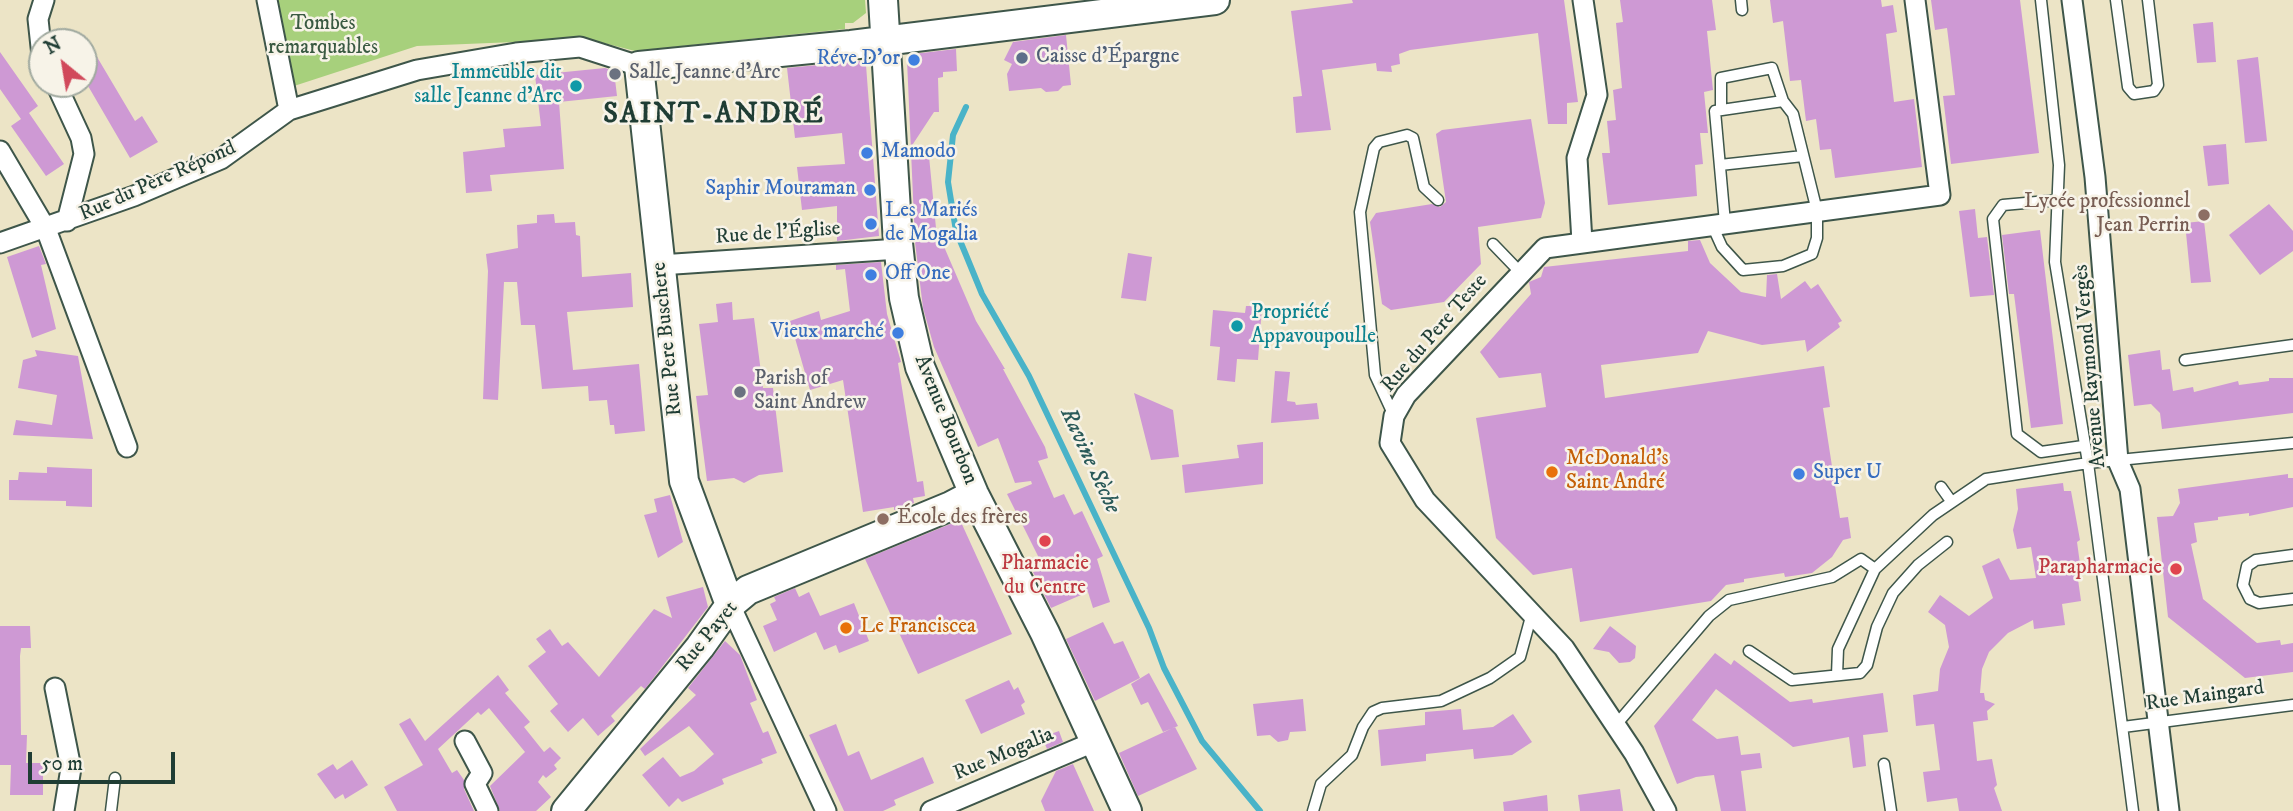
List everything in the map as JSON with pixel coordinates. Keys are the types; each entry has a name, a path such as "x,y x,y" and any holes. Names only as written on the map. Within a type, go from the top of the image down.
{"main road":[{"name":"Avenue Bourbon","path":"883,0 899,249 904,298 920,367 974,494 1096,741 1127,811"},
{"name":"Rue du Père Répond","path":"639,66 851,45 884,38 1215,0"},
{"name":"Rue Pere Buschere","path":"639,66 684,481 730,605"},
{"name":"Rue Payet","path":"566,811 692,657 730,605 763,582 951,506 974,494"}],"street":[{"path":"39,28 38,19 44,0"},
{"path":"267,0 289,110"},
{"path":"1582,242 1577,158 1597,94 1583,0"},
{"name":"Rue du Pere Teste","path":"1666,811 1615,726 1563,648 1425,500 1390,443 1394,416 1406,395 1545,248 1940,195 1915,0"},
{"name":"Avenue Raymond Vergès","path":"2071,0 2098,203 2119,461 2130,489 2169,811"},
{"name":"Rue du Père Répond","path":"0,243 46,229 221,159 289,110 417,70 516,53 580,47 639,66"},
{"path":"62,98 81,138 84,154 66,221"},
{"path":"0,151 46,229 127,447"},
{"name":"Rue de l'Église","path":"660,265 899,249"},
{"path":"730,605 826,811"},
{"path":"55,688 71,768 64,811"},
{"path":"465,741 482,773 475,784 488,811"},
{"name":"Rue Mogalia","path":"931,811 1096,741"}],"lane":[{"name":"Avenue Raymond Vergès","path":"2041,0 2059,200 2055,262 2083,446 2088,463 2133,811"},
{"path":"2116,0 2128,87 2134,94 2154,91 2158,85 2148,0"},
{"path":"1721,110 1721,78 1772,68 1783,101 1793,114 1817,211 1817,238 1812,254 1783,266 1743,270 1722,247 1718,224 1720,165 1715,111 1783,101"},
{"path":"1394,416 1375,375 1360,212 1374,148 1379,142 1407,135 1413,138 1424,187 1438,200"},
{"path":"1720,165 1803,156"},
{"path":"2059,200 2003,205 1993,219 2017,434 2041,452 2083,446"},
{"path":"1493,244 1520,272"},
{"path":"2185,360 2293,345"},
{"path":"1837,675 1838,649 1875,569 1951,501 1986,479 2088,463 2293,443"},
{"path":"1941,487 1951,501"},
{"path":"1749,651 1786,679 1860,673 1867,665 1877,627 1893,593 1918,565 1947,541"},
{"path":"2293,555 2256,560 2247,566 2242,575 2242,585 2250,599 2259,603 2293,599"},
{"path":"1615,726 1709,616 1728,600 1832,577 1861,559 1875,569"},
{"path":"1313,811 1321,784 1352,755 1363,727 1373,712 1382,708 1441,701 1490,678 1520,657 1532,613"},
{"name":"Rue Maingard","path":"2123,727 2293,705"},
{"path":"1884,764 1891,811"},
{"path":"111,811 115,778"}],"green space":[{"name":"Tombes remarquables","path":"278,0 865,0 866,13 853,23 845,23 845,29 635,51 588,39 417,46 294,86"}],"building":[{"path":"1352,0 1564,0 1578,102 1567,103 1567,124 1548,124 1538,33 1410,50 1399,54 1400,64 1391,66 1392,72 1377,71 1376,63 1322,70 1331,130 1296,133 1293,97 1302,96 1291,11 1353,3"},
{"path":"1620,0 1712,0 1716,30 1707,31 1713,90 1704,92 1708,133 1700,133 1703,164 1695,165 1697,196 1608,205 1602,153 1610,153 1607,121 1616,120 1613,90 1622,88 1616,23 1623,22"},
{"path":"1770,0 1881,0 1882,7 1893,5 1897,32 1886,34 1894,102 1914,99 1922,167 1835,178 1831,149 1820,150 1816,119 1806,121 1801,80 1790,81 1783,21 1773,23"},
{"path":"1931,0 2020,0 2039,153 1951,164 1943,96 1955,95 1950,52 1947,28 1935,30"},
{"path":"2213,22 2216,62 2197,63 2193,24"},
{"path":"1066,35 1071,85 1063,86 1058,91 1046,92 1041,88 1009,91 1007,74 1012,64 1004,60 1013,42"},
{"path":"956,49 957,71 943,72 943,77 938,78 939,112 934,112 911,147 928,146 936,228 976,321 1005,369 1045,447 1048,458 1038,461 1054,498 1064,494 1074,515 1082,511 1103,556 1097,559 1110,602 1093,608 1088,592 1051,608 1033,572 1044,568 1007,494 1032,484 1031,481 1015,483 998,438 978,447 934,347 923,308 915,242 907,60 913,54"},
{"path":"0,52 28,92 28,98 32,98 38,106 29,113 64,164 46,176 11,126 21,119 0,89"},
{"path":"2258,57 2267,141 2245,143 2237,60"},
{"path":"98,59 135,121 142,116 158,142 130,158 95,98 98,98"},
{"path":"859,61 866,65 879,236 837,241 837,206 802,210 797,167 845,164 842,133 795,138 787,68"},
{"path":"605,68 614,71 617,96 559,102 564,169 490,175 492,191 466,193 463,152 505,147 503,129 541,126 535,75"},
{"path":"1531,119 1545,203 1541,218 1478,227 1481,264 1444,302 1391,310 1382,304 1370,222 1376,213 1432,204 1440,207 1446,202 1436,134 1442,130"},
{"path":"2226,144 2229,184 2208,186 2203,146"},
{"path":"2269,204 2293,231 2293,251 2260,275 2229,235"},
{"path":"1975,209 1978,238 1987,237 1994,295 1970,297 1959,211"},
{"path":"554,214 555,223 575,222 576,235 580,236 582,277 631,273 633,307 567,312 573,370 639,364 645,431 615,434 614,425 610,425 607,400 589,401 588,386 542,389 535,325 521,325 517,282 504,282 498,400 483,399 488,271 486,254 518,248 517,225 537,223 537,215"},
{"path":"2204,221 2211,282 2191,283 2185,223"},
{"path":"2040,230 2063,424 2031,428 2014,294 2009,294 2002,235"},
{"path":"1700,240 1710,263 1741,292 1766,297 1767,275 1777,274 1781,299 1805,281 1811,289 1818,284 1842,321 1838,323 1840,327 1807,352 1805,340 1762,345 1708,331 1698,353 1601,365 1605,398 1824,366 1830,407 1823,408 1840,518 1848,517 1851,538 1843,540 1832,557 1812,573 1785,577 1784,573 1744,579 1744,582 1726,585 1711,601 1580,622 1572,568 1533,575 1496,538 1476,418 1546,407 1541,373 1499,378 1480,352 1531,294 1529,282 1541,277 1544,267 1688,251 1688,241"},
{"path":"39,246 46,264 41,265 56,329 32,338 7,257"},
{"path":"1128,253 1152,257 1146,301 1121,298"},
{"path":"881,262 887,314 901,362 898,363 917,482 923,481 925,496 913,498 914,503 900,509 894,510 894,507 863,512 843,380 810,390 790,321 819,311 821,320 850,311 845,269 836,270 836,265"},
{"name":"Parish of Saint Andrew","path":"732,302 733,320 754,318 763,388 773,388 783,472 759,475 744,483 734,478 707,481 696,396 708,395 699,324 718,322 716,304"},
{"path":"1246,306 1262,306 1258,360 1237,359 1235,382 1217,380 1220,347 1210,346 1213,310 1245,313"},
{"path":"35,350 78,356 93,439 13,435 16,420 52,425 57,395 18,388 23,360 37,356"},
{"path":"2160,350 2162,370 2170,369 2173,391 2193,387 2194,392 2238,381 2239,385 2269,381 2269,378 2293,378 2293,413 2162,429 2160,413 2151,404 2134,406 2128,355"},
{"path":"1275,371 1290,372 1287,401 1295,402 1296,405 1317,403 1319,419 1271,423"},
{"path":"1134,393 1173,410 1179,457 1151,460"},
{"path":"1263,442 1263,484 1185,493 1182,465 1239,458 1237,445"},
{"path":"47,467 92,469 92,507 66,506 66,501 9,500 9,480 18,480 19,472 47,473"},
{"path":"2288,474 2288,478 2293,478 2293,507 2194,523 2197,542 2191,544 2203,599 2257,643 2280,640 2281,645 2293,643 2293,672 2245,678 2168,617 2157,517 2173,516 2180,503 2178,489"},
{"path":"2063,483 2064,491 2071,491 2080,540 2077,542 2081,571 2077,572 2081,601 2062,604 2065,625 2034,629 2033,620 2008,633 1989,652 1982,669 1980,693 1984,693 1985,700 1995,704 1987,711 1988,720 1973,722 1977,761 1992,759 1997,785 1994,788 2002,811 1959,811 1957,798 1927,802 1923,772 1940,770 1934,724 1916,726 1913,695 1938,691 1940,669 1949,647 1945,625 1928,612 1940,595 1969,616 1993,598 1982,566 1999,558 2010,580 2036,578 2031,547 2017,549 2013,530 2018,509 2016,489"},
{"path":"670,495 683,542 658,558 644,515 657,512 654,499"},
{"path":"960,520 1012,634 918,674 865,559"},
{"path":"703,587 708,607 645,689 641,686 611,716 615,721 598,736 583,718 568,732 550,711 558,704 528,666 546,652 536,639 550,629 562,646 568,642 599,677 654,609 672,618 666,597"},
{"path":"795,588 799,597 809,592 820,616 854,603 869,641 839,653 836,645 824,650 816,632 774,652 763,626 777,620 770,604 776,601 774,597"},
{"path":"1103,622 1114,644 1123,641 1140,678 1095,701 1066,639"},
{"path":"0,626 30,626 31,648 21,648 20,656 21,735 27,735 26,763 43,763 43,795 10,795 11,765 0,765"},
{"path":"1610,626 1636,646 1635,658 1630,662 1619,663 1609,652 1593,649"},
{"path":"725,641 740,655 757,700 750,703 763,733 768,731 777,753 761,759 763,763 722,779 724,784 682,802 678,798 669,807 642,775 663,757 680,777 694,771 714,754 689,726 645,756 640,749 696,695 688,688"},
{"path":"1715,653 1731,665 1734,660 1790,702 1812,699 1813,703 1883,693 1888,732 1863,735 1866,766 1853,768 1849,737 1793,747 1716,689 1692,720 1717,739 1738,736 1741,755 1760,753 1762,768 1741,771 1746,811 1721,811 1714,775 1696,777 1677,784 1654,726"},
{"path":"1149,673 1178,726 1163,732 1148,702 1141,705 1131,684"},
{"path":"498,675 509,690 505,693 530,722 524,727 544,752 550,747 561,758 554,765 557,769 546,778 543,775 538,782 551,797 536,811 500,811 490,786 525,752 489,708 481,715 478,712 438,749 452,773 457,770 464,780 464,789 474,811 397,811 384,787 423,765 399,724 410,718 425,741"},
{"path":"1009,680 1014,690 1018,687 1025,702 1021,705 1025,714 981,734 965,700"},
{"path":"1303,699 1306,731 1290,732 1288,740 1278,742 1270,735 1257,736 1253,704"},
{"path":"1461,709 1463,730 1493,727 1513,714 1532,742 1512,755 1474,759 1473,749 1426,754 1426,761 1381,766 1378,730 1425,725 1425,712"},
{"path":"836,724 848,756 859,751 871,780 923,757 934,783 894,800 896,805 883,811 844,811 809,735"},
{"path":"1175,727 1197,769 1138,796 1119,753"},
{"path":"1059,731 1063,742 1047,749 1042,737"},
{"path":"352,760 368,785 345,799 343,794 335,799 317,774 333,764 337,770"},
{"path":"1073,764 1094,811 1045,811 1041,801 1056,771"},
{"path":"1620,789 1623,811 1580,811 1578,795"},
{"path":"1547,795 1548,811 1504,811 1503,802"}],"waterway":[{"name":"Ravine Sèche","path":"966,107 953,135 948,182 956,231 982,294 1029,376 1149,628 1164,668 1202,741 1260,811"}],"place":[{"name":"Caisse d'Épargne","path":"1022,58"},
{"name":"Réve D'or","path":"914,60"},
{"name":"Salle Jeanne d'Arc","path":"615,74"},
{"name":"Immeuble dit salle Jeanne d'Arc","path":"576,86"},
{"name":"Mamodo","path":"867,153"},
{"name":"Saphir Mouraman","path":"870,190"},
{"name":"Lycée professionnel Jean Perrin","path":"2204,215"},
{"name":"Les Mariés de Mogalia","path":"871,224"},
{"name":"Off One","path":"871,275"},
{"name":"Propriété Appavoupoulle","path":"1237,326"},
{"name":"Vieux marché","path":"898,333"},
{"name":"Parish of Saint Andrew","path":"740,392"},
{"name":"McDonald's Saint André","path":"1552,472"},
{"name":"Super U","path":"1799,474"},
{"name":"École des frères","path":"883,519"},
{"name":"Pharmacie du Centre","path":"1045,541"},
{"name":"Parapharmacie","path":"2176,569"},
{"name":"Le Franciscea","path":"846,628"}],"district":[{"name":"SAINT-ANDRÉ","path":"714,116"}]}
